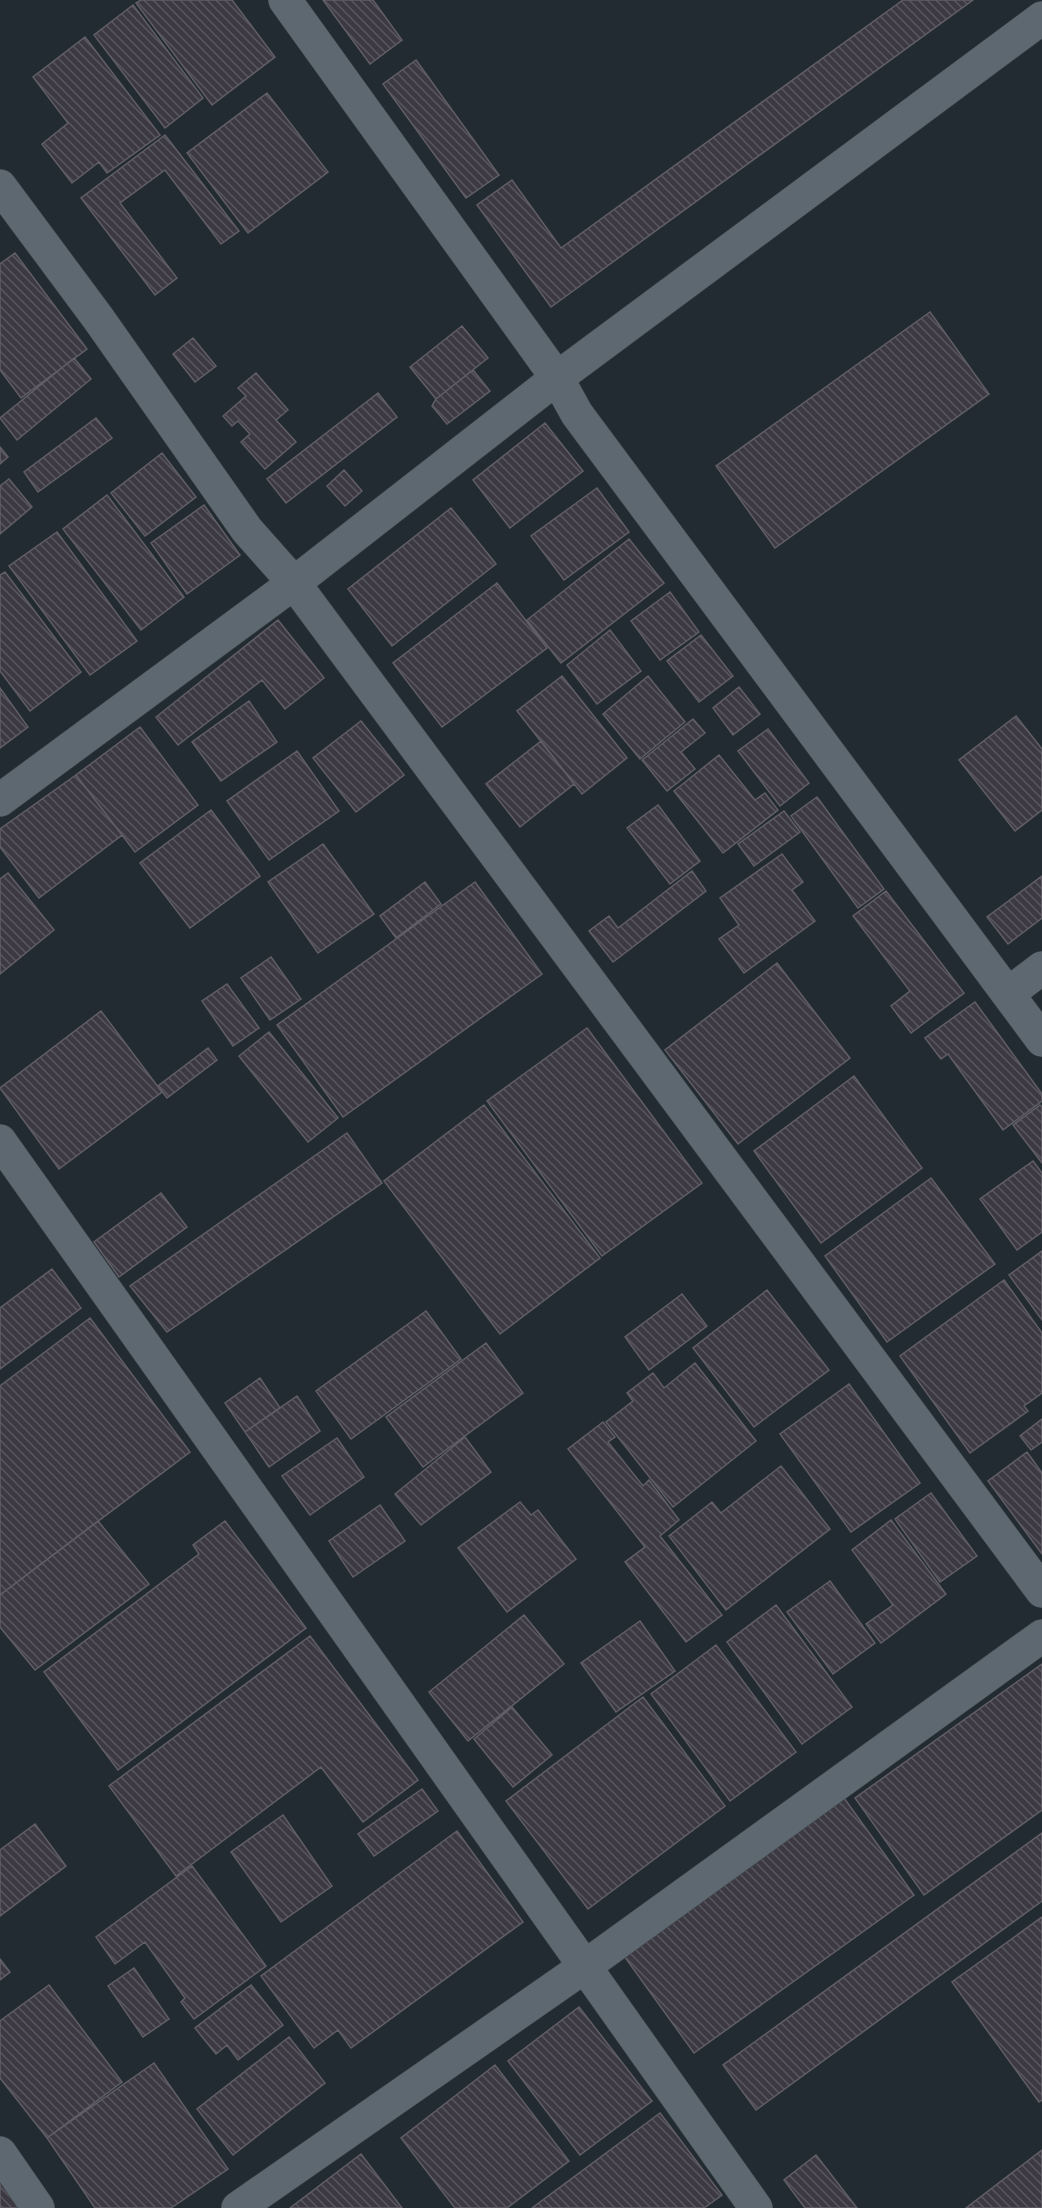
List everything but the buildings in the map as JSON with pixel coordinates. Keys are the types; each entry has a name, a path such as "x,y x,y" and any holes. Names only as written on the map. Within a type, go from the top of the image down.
{"street":[{"path":"285,0 556,378 584,423 916,874 1009,993 1042,1040"},
{"path":"0,800 294,583 556,378 1042,18"},
{"path":"0,186 98,318 247,530 294,583 1042,1591"},
{"path":"1009,993 1042,968"},
{"path":"0,1141 756,2208"},
{"path":"238,2208 584,1967 1042,1636"},
{"path":"0,2153 38,2208"}]}
